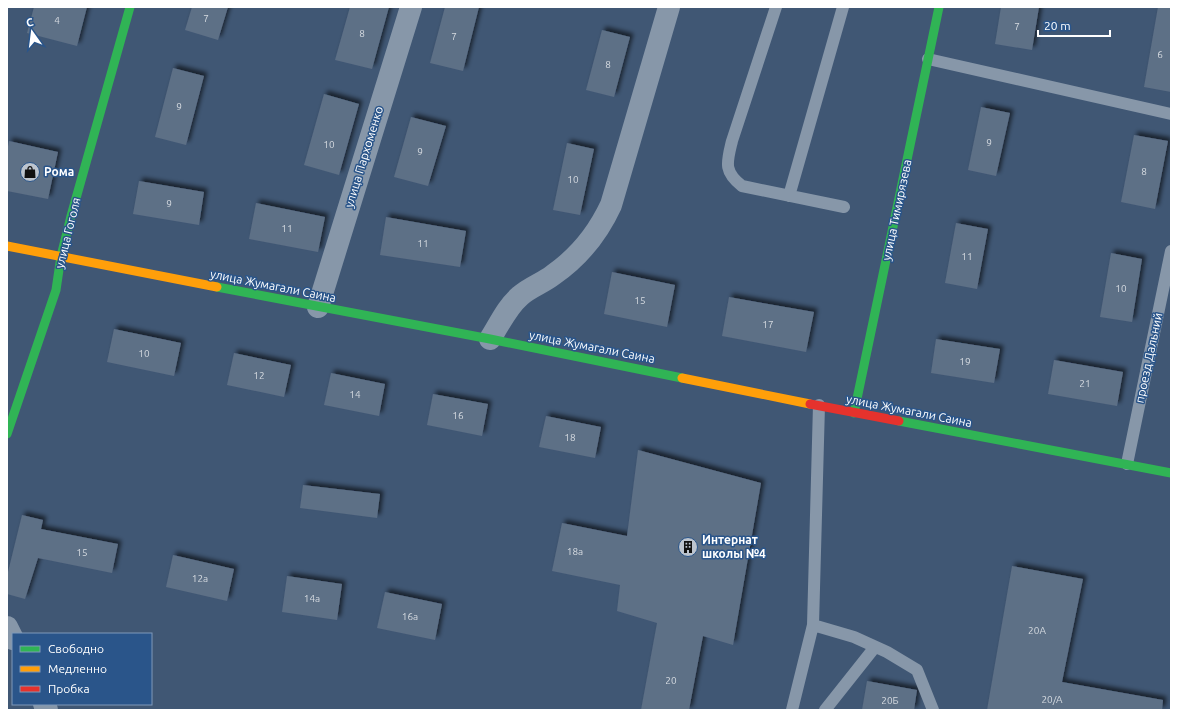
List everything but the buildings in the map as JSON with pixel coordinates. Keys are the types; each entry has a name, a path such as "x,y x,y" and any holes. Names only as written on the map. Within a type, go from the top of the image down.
{"street":[{"name":"улица Гоголя","path":"7,434 56,290 62,256 72,216 130,7"},
{"name":"улица Пархоменко","path":"318,307 411,7"},
{"path":"490,339 519,297 553,275 571,260 595,235 603,221 611,205 669,7"},
{"name":"улица Тимирязева","path":"854,413 939,7"},
{"name":"улица Жумагали Саина","path":"7,246 490,339 854,413 1171,473"},
{"path":"7,627 12,637"}],"lane":[{"path":"776,7 732,141 727,160 730,174 742,186 844,207"},
{"path":"789,196 843,7"},
{"path":"928,60 1171,114"},
{"name":"проезд Дальний","path":"1127,464 1171,251"},
{"path":"792,710 813,625 819,405"},
{"path":"813,625 854,637 917,670 933,710"},
{"path":"825,710 875,647"}],"traffic: fast":[{"path":"7,434 56,290 61,256 71,216 130,7"},
{"path":"854,413 939,7"},
{"path":"217,287 490,339 682,378"},
{"path":"899,421 1171,473"}],"traffic: slow":[{"path":"7,246 217,287"},
{"path":"682,378 810,404"}],"traffic: jam":[{"path":"810,404 899,421"}],"place":[{"name":"Рома","path":"30,172"},
{"name":"Интернат школы №4","path":"688,547"}]}
